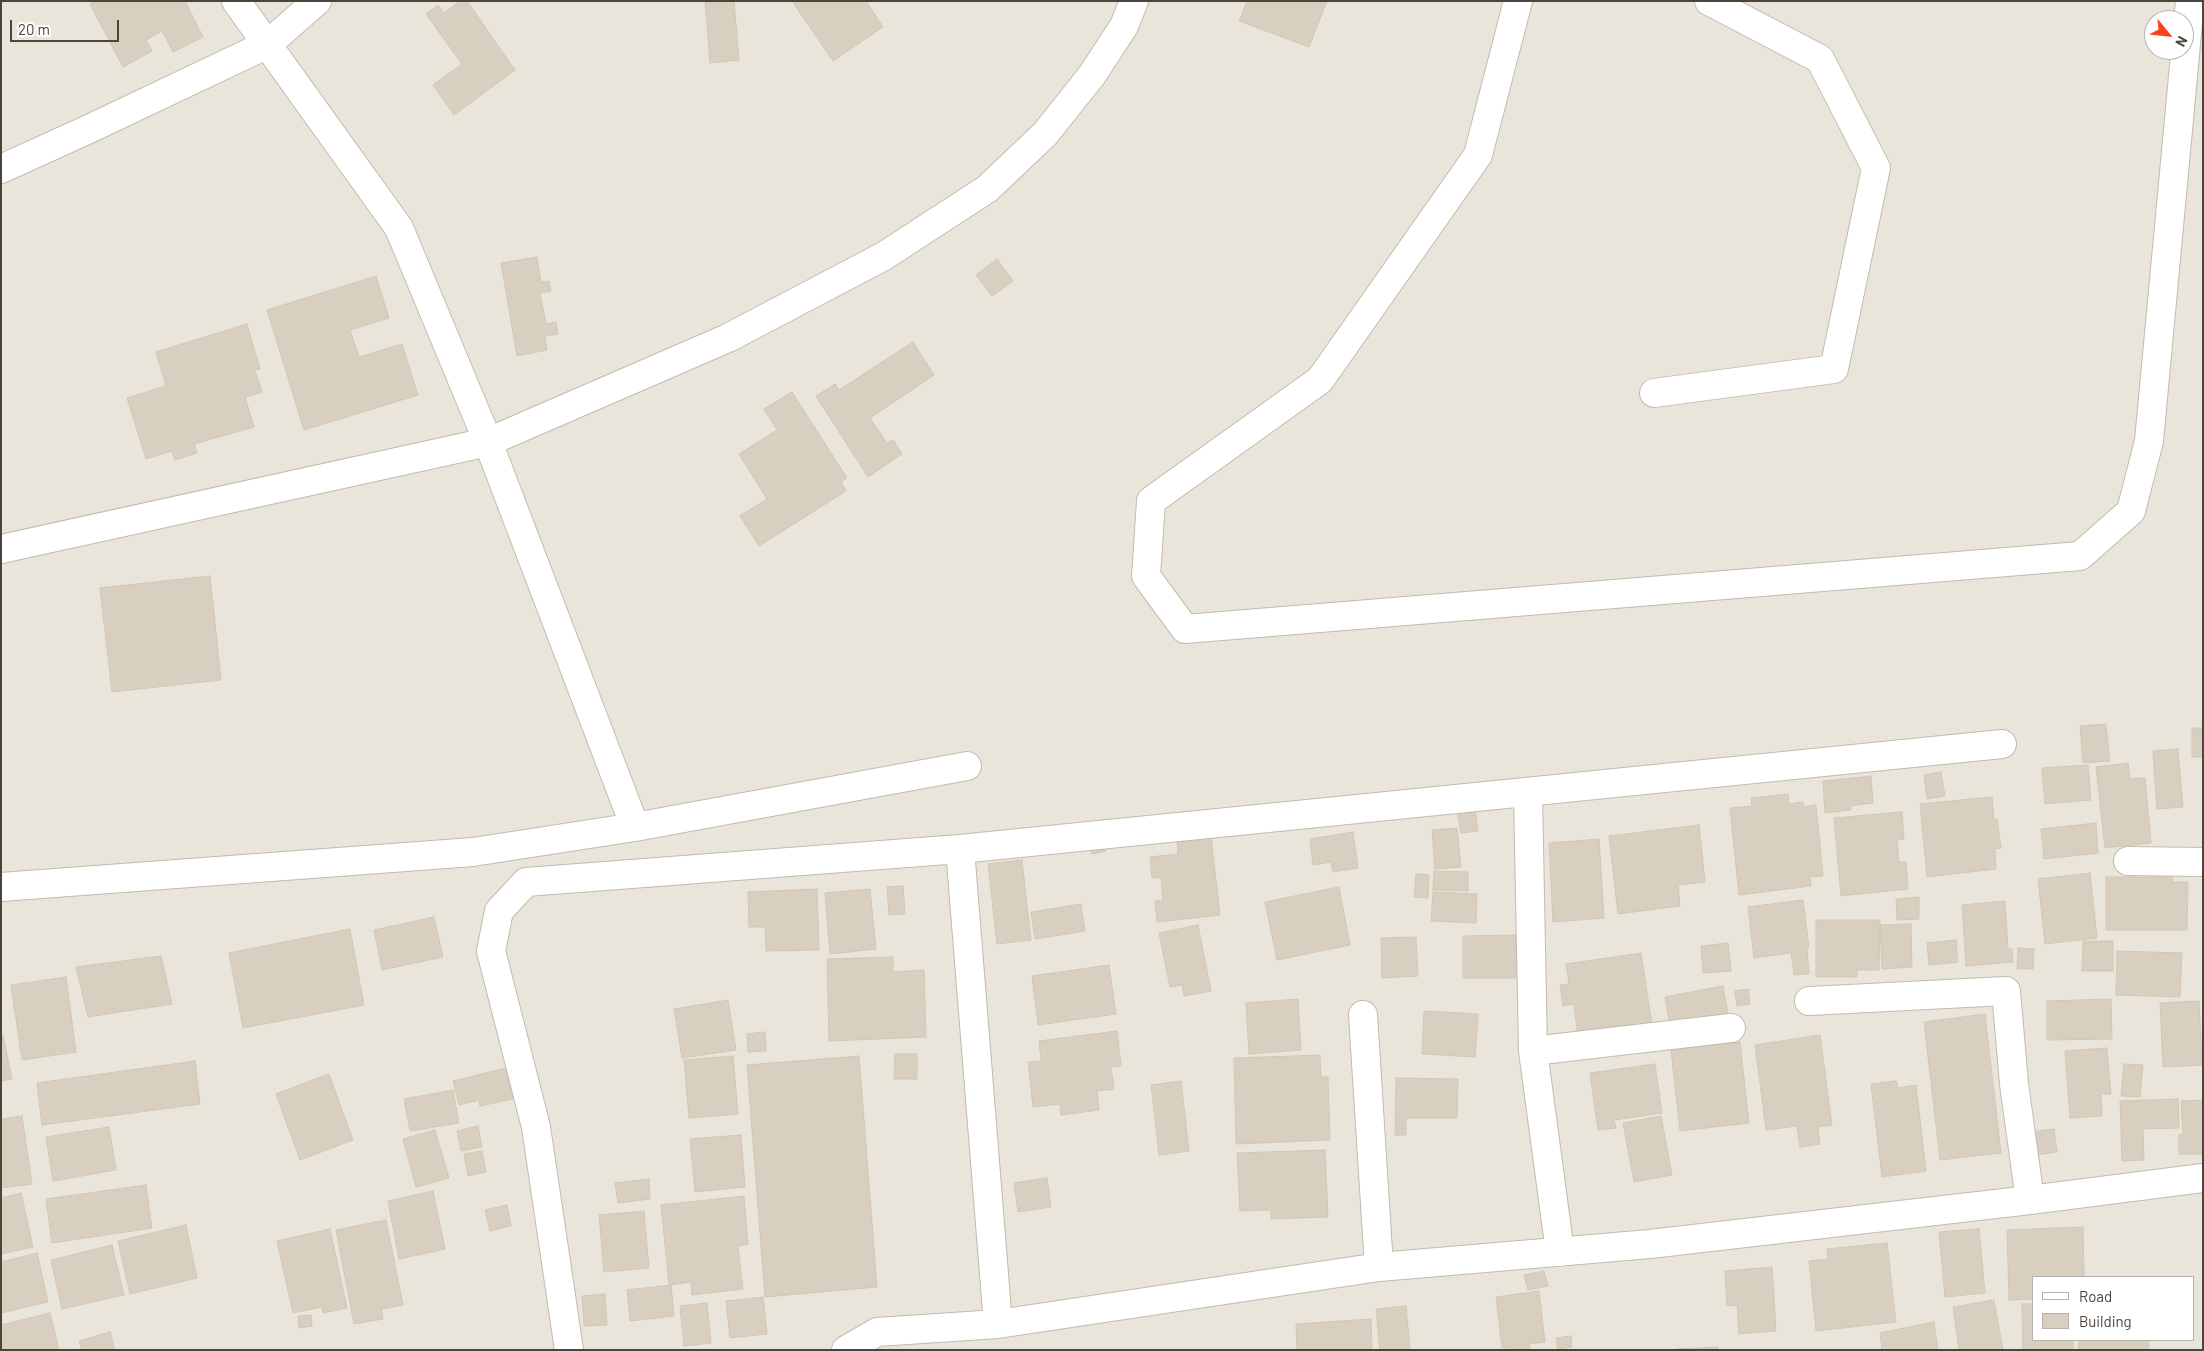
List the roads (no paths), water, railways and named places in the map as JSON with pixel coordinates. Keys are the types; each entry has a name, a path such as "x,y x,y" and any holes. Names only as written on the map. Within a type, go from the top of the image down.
{"street":[{"path":"236,1 399,228 488,442 635,827"},
{"path":"1,169 56,145 268,44 317,1"},
{"path":"1,549 488,442 728,338 884,256 987,189 1045,134 1092,75 1124,26 1134,1"},
{"path":"1518,1 1478,155 1320,380 1151,501 1146,576 1185,629 2080,556 2131,510 2149,441 2190,1"},
{"path":"1654,394 1834,369 1876,168 1820,59 1709,1"},
{"path":"569,1350 536,1126 491,952 499,911 526,882 960,849 2002,744"},
{"path":"1,887 473,852 635,827 967,766"},
{"path":"1528,792 1533,1051 1560,1252"},
{"path":"960,849 998,1324"},
{"path":"2128,861 2203,862"},
{"path":"1809,1001 2006,991 2014,1084 2030,1200"},
{"path":"1363,1015 1379,1267"},
{"path":"1533,1051 1731,1028"},
{"path":"846,1350 877,1332 998,1324 1379,1267 1650,1244 2203,1178"}]}
